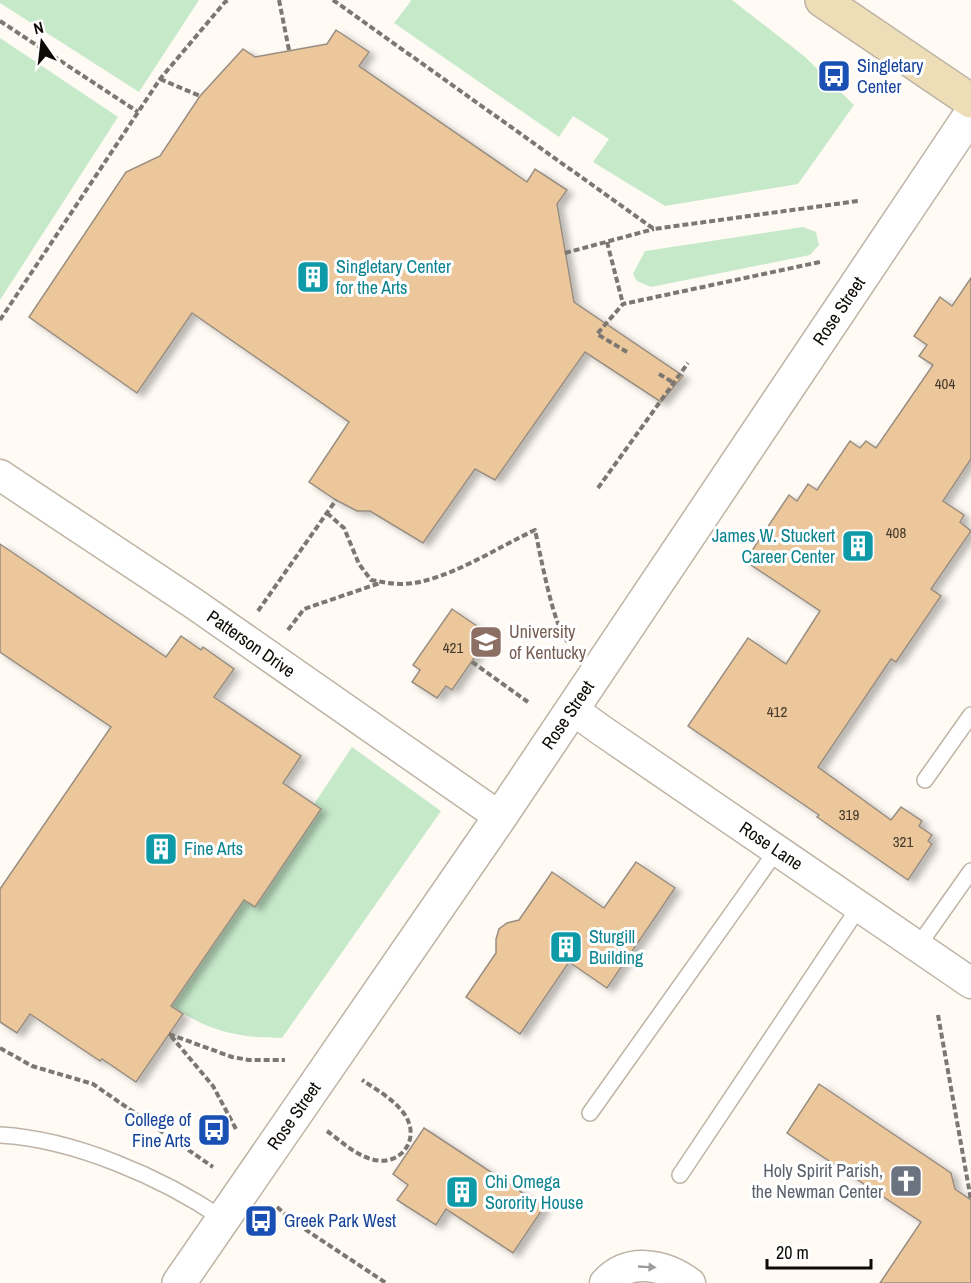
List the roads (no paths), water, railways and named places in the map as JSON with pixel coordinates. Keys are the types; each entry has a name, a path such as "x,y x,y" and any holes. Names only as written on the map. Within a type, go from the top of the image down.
{"main road":[{"path":"822,0 971,101"}],"street":[{"name":"Rose Street","path":"179,1283 500,817 971,114"},
{"name":"Patterson Drive","path":"0,475 193,603 500,817"},
{"name":"Rose Lane","path":"572,709 971,983"},
{"path":"605,1283 623,1269 646,1265 666,1270 690,1283"}],"lane":[{"path":"925,780 971,715"},
{"path":"590,1113 777,850"},
{"path":"918,946 971,871"},
{"path":"680,1175 859,906"},
{"path":"3,1140 70,1148 123,1165 190,1197 223,1219"}],"place":[{"name":"Singletary Center","path":"834,76"},
{"name":"Singletary Center for the Arts","path":"313,277"},
{"name":"James W. Stuckert Career Center","path":"858,546"},
{"name":"University of Kentucky","path":"486,642"},
{"name":"Fine Arts","path":"161,849"},
{"name":"Sturgill Building","path":"566,947"},
{"name":"College of Fine Arts","path":"214,1130"},
{"name":"Holy Spirit Parish, the Newman Center","path":"906,1181"},
{"name":"Chi Omega Sorority House","path":"462,1192"},
{"name":"Greek Park West","path":"261,1221"}]}
